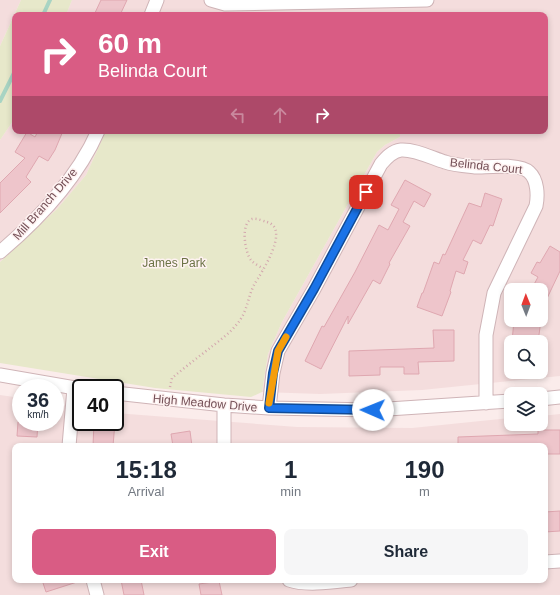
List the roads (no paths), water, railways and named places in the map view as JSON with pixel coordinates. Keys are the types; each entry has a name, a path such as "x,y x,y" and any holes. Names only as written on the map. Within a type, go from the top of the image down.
{"street":[{"path":"152,12 157,0"},
{"path":"211,0 225,4 427,0"},
{"name":"Mill Branch Drive","path":"0,252 23,232 71,178 97,134"},
{"name":"Belinda Court","path":"269,408 273,373 278,351 314,289 381,164 388,155 400,150 425,154 446,163 475,167 517,167 529,170 533,177 538,195 536,206 494,293 486,335 486,403"},
{"path":"0,375 72,387"},
{"name":"High Meadow Drive","path":"124,394 169,400 269,408 373,410 504,402"},
{"path":"548,398 560,397"},
{"path":"224,405 224,443"},
{"path":"69,443 72,427"},
{"path":"548,562 560,562"},
{"path":"94,583 97,595"}],"waterway":[{"path":"44,12 50,0"},
{"path":"0,101 12,77"}],"park label":[{"name":"James Park","path":"174,263"}]}
